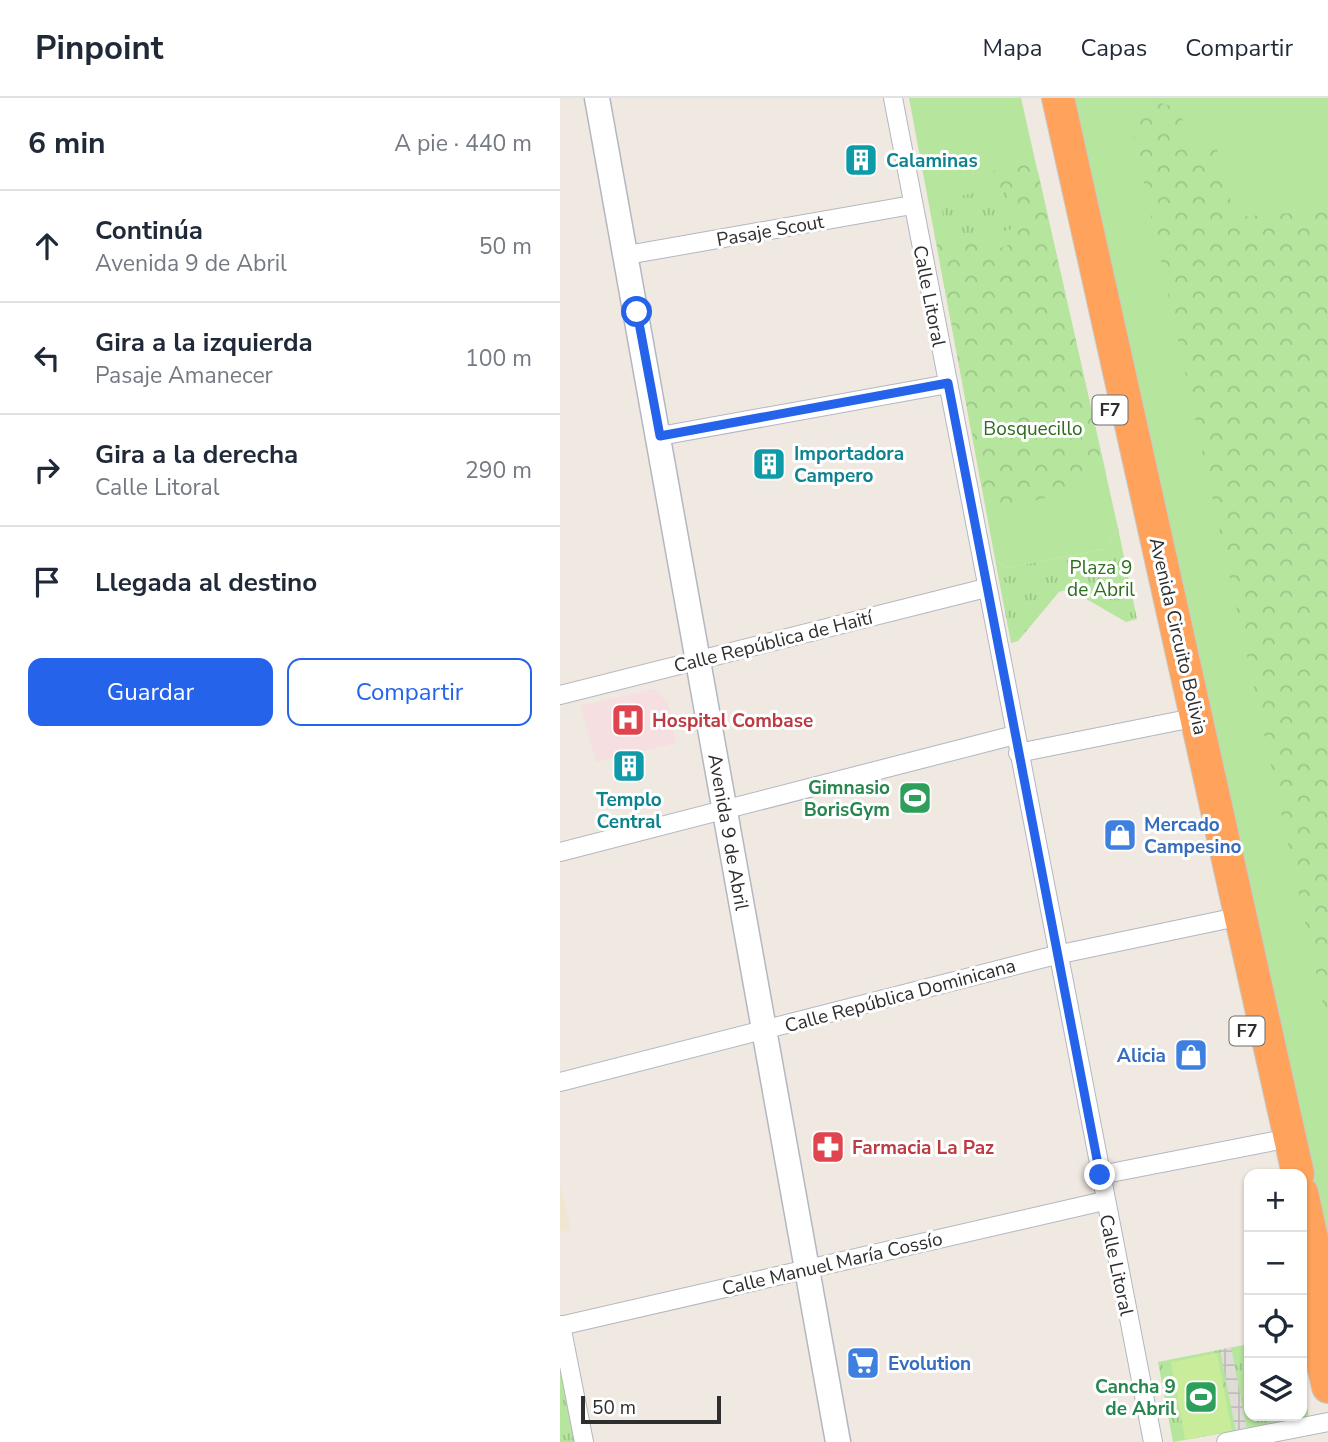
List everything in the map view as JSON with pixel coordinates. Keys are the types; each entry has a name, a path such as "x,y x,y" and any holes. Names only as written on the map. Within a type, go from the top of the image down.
{"highway":[{"name":"Avenida Circuito Bolivia","path":"1040,98 1188,719"},
{"name":"Avenida Circuito Bolivia","path":"1058,98 1188,719 1281,1140 1296,1169"},
{"name":"Avenida Circuito Bolivia","path":"1279,1169 1281,1140"},
{"path":"1307,1216 1328,1311"},
{"path":"1307,1295 1328,1387"}],"main road":[{"name":"Avenida 9 de Abril","path":"597,98 660,436 838,1442"}],"street":[{"name":"Calle Litoral","path":"893,98 1056,955 1153,1442"},
{"name":"Pasaje Scout","path":"627,255 912,205"},
{"path":"660,436 948,383"},
{"name":"Calle República de Haití","path":"560,695 986,588"},
{"path":"1018,753 1188,719"},
{"path":"560,852 1015,734"},
{"name":"Calle República Dominicana","path":"560,1082 1056,955 1232,918"},
{"path":"1100,1175 1281,1140"},
{"name":"Calle Manuel María Cossío","path":"561,1326 1104,1201"},
{"path":"561,1326 584,1442"},
{"path":"1226,1442 1328,1422"}],"shaded area":[{"name":"Hospital Combase","path":"655,689 668,704 676,743 596,762 581,706"},
{"path":"560,1185 571,1229 560,1232"},
{"path":"1231,1347 1247,1430 1236,1432 1220,1350"}],"green space":[{"name":"Bosquecillo","path":"909,98 1021,98 1118,528 1105,549 1007,568 995,559"},
{"path":"1072,98 1328,98 1328,1257"},
{"path":"1153,101 1178,108 1193,147 1215,141 1235,217 1293,213 1328,203 1328,1027 1131,124"},
{"name":"Bosquecillo","path":"1024,149 1038,172 1106,474 1053,496 1009,504 997,501 982,488 934,230 998,249 1016,242 1018,220 987,176"},
{"path":"1005,187 1013,229 948,242 940,200"},
{"name":"Plaza 9 de Abril","path":"1118,528 1137,619 1126,622 1069,589 1059,592 1018,641 1011,643 995,559 1007,568 1105,549"},
{"path":"1244,1345 1244,1421 1292,1421 1173,1442 1158,1362"},
{"name":"Cancha 9 de Abril","path":"1217,1353 1232,1431 1185,1440 1171,1362"},
{"path":"560,1365 575,1442 560,1442"}],"place":[{"name":"Calaminas","path":"861,160"},
{"name":"Importadora Campero","path":"769,464"},
{"name":"Hospital Combase","path":"628,720"},
{"name":"Templo Central","path":"629,766"},
{"name":"Gimnasio BorisGym","path":"915,798"},
{"name":"Mercado Campesino","path":"1120,835"},
{"name":"Alicia","path":"1191,1055"},
{"name":"Farmacia La Paz","path":"828,1147"},
{"name":"Evolution","path":"863,1363"},
{"name":"Cancha 9 de Abril","path":"1201,1397"}],"route":[{"path":"637,312 660,436 948,383 1100,1175"}]}
